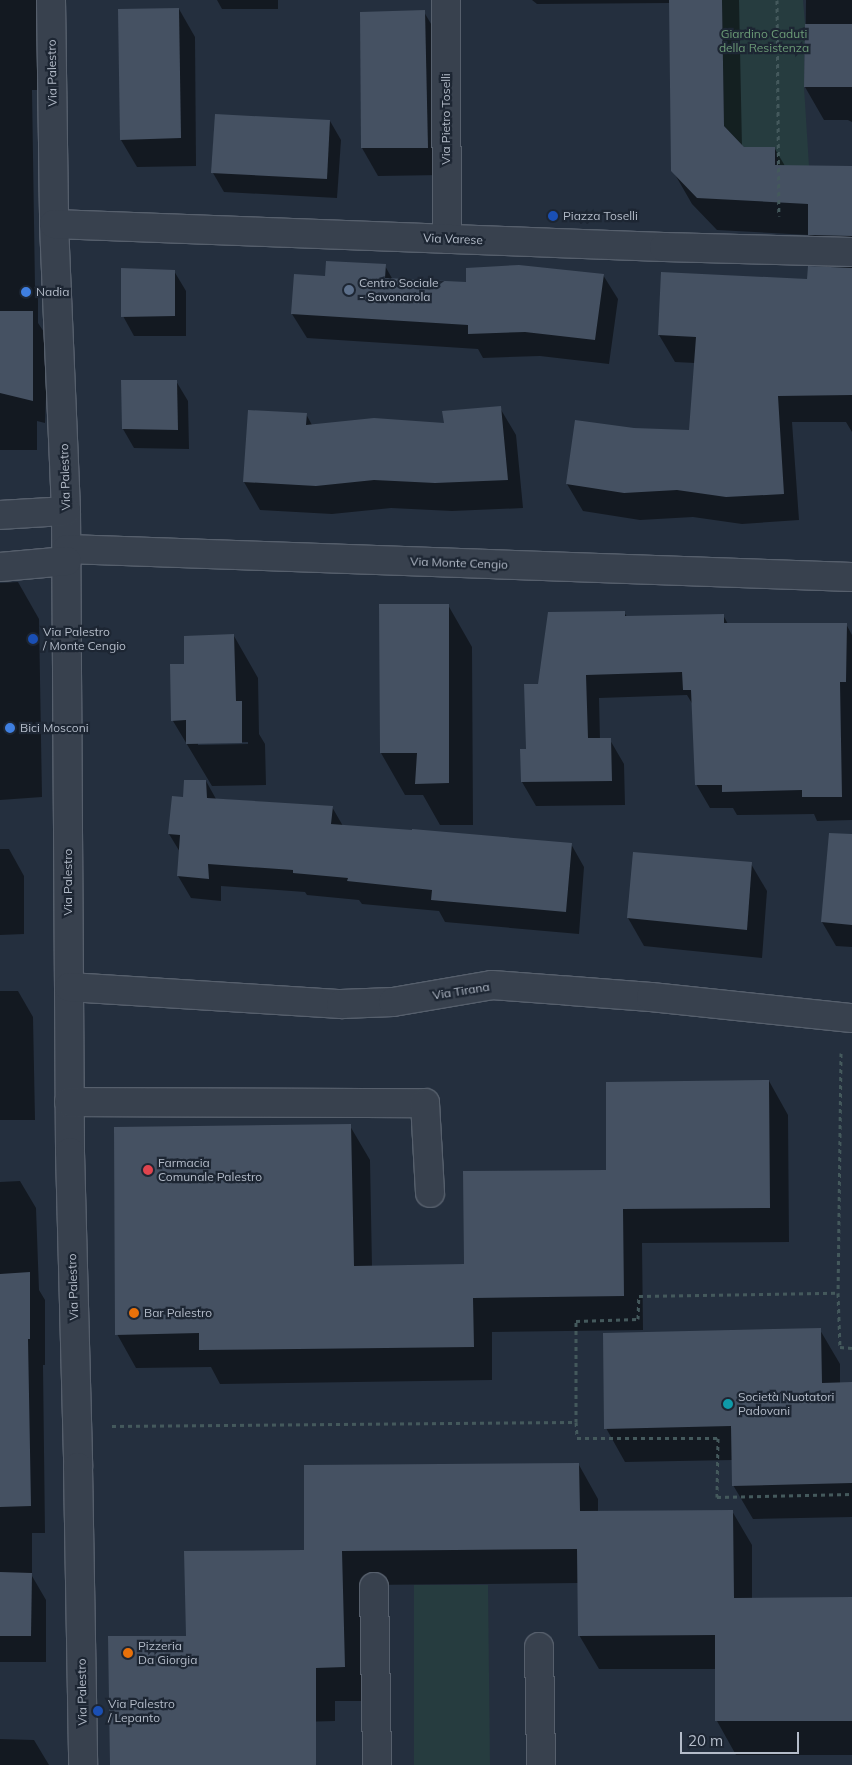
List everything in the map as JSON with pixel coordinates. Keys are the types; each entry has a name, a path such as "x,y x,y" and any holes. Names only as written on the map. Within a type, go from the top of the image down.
{"street":[{"name":"Via Palestro","path":"51,0 54,224 67,555 69,1102 83,1765"},
{"name":"Via Pietro Toselli","path":"446,0 447,239"},
{"name":"Via Varese","path":"54,224 664,247 852,252"},
{"path":"0,515 66,511"},
{"name":"Via Monte Cengio","path":"0,567 67,555 852,576"},
{"name":"Via Tirana","path":"69,987 342,1004 393,1002 492,986 651,997 847,1018"},
{"path":"69,1102 425,1102 430,1193"},
{"path":"374,1587 377,1765"},
{"path":"539,1647 541,1765"}],"path":[{"path":"777,0 779,249"},
{"path":"847,1018 838,1293 840,1348 852,1348"},
{"path":"838,1293 639,1296 638,1319 576,1321 577,1438 718,1438 717,1497 852,1494"},
{"path":"105,1426 576,1422"}],"green space":[{"name":"Giardino Caduti della Resistenza","path":"722,0 803,0 805,24 804,87 809,166 779,166 775,147 744,147 724,126"},
{"path":"414,1585 488,1585 490,1765 414,1765"}],"building":[{"path":"669,0 722,0 724,126 744,147 775,147 775,165 852,166 852,236 808,235 808,204 697,198 671,171"},
{"path":"179,8 181,138 120,140 118,9"},
{"path":"425,10 428,148 361,148 360,12"},
{"path":"805,24 852,24 852,87 804,87"},
{"path":"215,114 330,120 327,179 211,173"},
{"path":"326,261 386,264 385,278 466,282 466,268 519,265 604,274 595,340 525,332 468,334 468,325 291,314 294,274 325,276"},
{"path":"808,266 852,268 852,395 778,396 784,494 726,497 677,490 624,493 566,484 575,420 634,428 689,430 696,337 658,335 661,272 807,279"},
{"path":"121,268 175,270 175,316 121,317"},
{"path":"0,311 33,311 33,401 0,393"},
{"path":"121,380 177,380 178,430 122,429"},
{"path":"501,406 508,480 435,483 374,480 316,486 243,482 248,410 307,413 306,425 374,418 444,423 442,411"},
{"path":"379,604 449,604 449,783 415,784 417,753 380,753"},
{"path":"625,611 625,616 724,614 724,623 847,623 846,682 840,682 842,797 802,797 802,790 722,792 722,785 695,785 691,690 683,690 682,672 586,675 588,738 611,738 612,781 521,782 520,749 526,749 524,684 538,684 548,612"},
{"path":"234,634 236,701 242,701 242,743 186,744 186,720 171,721 170,664 184,664 184,636"},
{"path":"184,780 206,780 207,798 333,806 331,824 572,843 566,912 431,900 432,890 347,881 348,878 293,873 293,870 208,864 209,879 177,876 180,835 168,834 172,796 183,797"},
{"path":"829,833 852,834 852,925 821,922"},
{"path":"633,852 752,862 747,930 627,918"},
{"path":"769,1080 770,1208 623,1209 624,1296 473,1298 474,1347 199,1350 199,1333 115,1335 114,1127 351,1124 354,1266 464,1264 463,1171 606,1170 606,1082"},
{"path":"30,1272 30,1339 28,1339 31,1506 0,1507 0,1274"},
{"name":"Società Nuotatori Padovani","path":"821,1328 822,1383 852,1382 852,1483 732,1486 731,1426 604,1429 603,1333"},
{"path":"579,1463 580,1511 733,1510 734,1598 852,1597 852,1721 715,1721 715,1635 578,1636 577,1549 342,1551 345,1667 316,1668 316,1765 110,1765 108,1636 186,1636 184,1551 304,1550 304,1465"},
{"path":"0,1572 32,1573 31,1636 0,1636"}],"place":[{"name":"Piazza Toselli","path":"553,216"},
{"name":"Centro Sociale - Savonarola","path":"349,290"},
{"name":"Nadia","path":"26,292"},
{"name":"Via Palestro / Monte Cengio","path":"33,639"},
{"name":"Bici Mosconi","path":"10,728"},
{"name":"Farmacia Comunale Palestro","path":"148,1170"},
{"name":"Bar Palestro","path":"134,1313"},
{"name":"Società Nuotatori Padovani","path":"728,1404"},
{"name":"Pizzeria Da Giorgia","path":"128,1653"},
{"name":"Via Palestro / Lepanto","path":"98,1711"}]}
